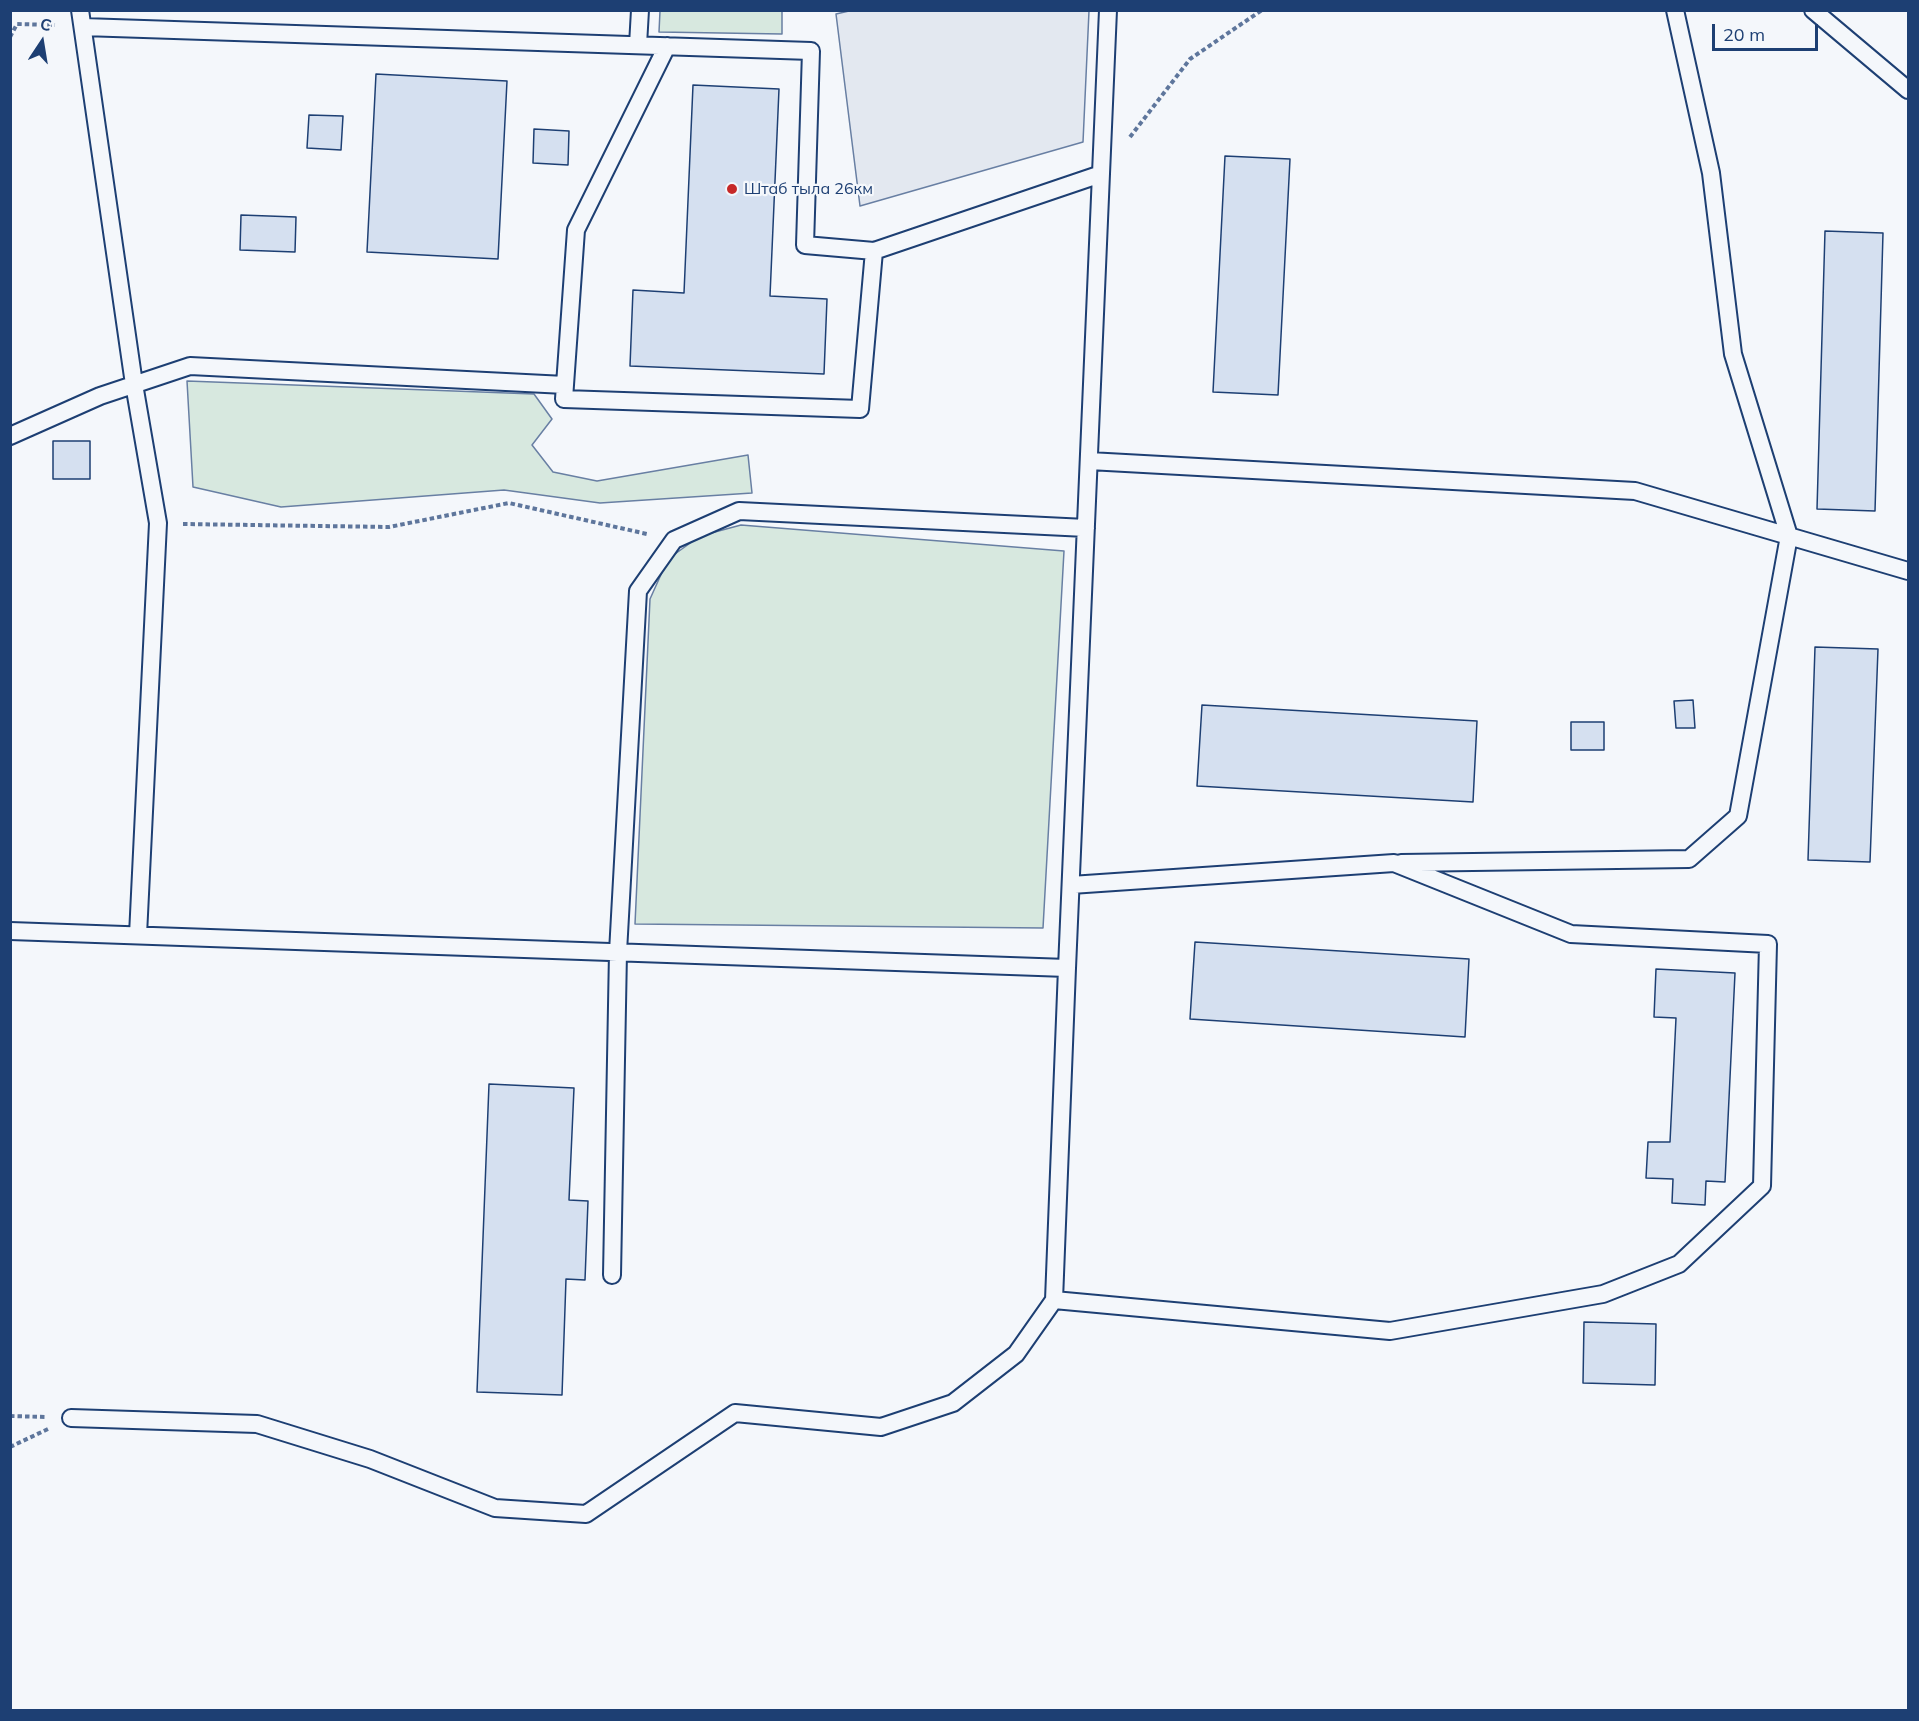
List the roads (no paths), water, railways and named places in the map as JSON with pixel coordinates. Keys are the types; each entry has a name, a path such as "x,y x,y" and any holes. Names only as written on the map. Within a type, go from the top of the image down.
{"lane":[{"path":"638,45 640,10"},
{"path":"71,1418 257,1424 370,1459 495,1508 586,1514 735,1413 881,1427 953,1403 1017,1354 1054,1300 1108,10"},
{"path":"1071,885 1394,863 1689,859 1738,816 1789,536 1733,354 1711,173 1675,10"},
{"path":"1813,10 1908,90"},
{"path":"138,935 158,523 134,384 82,19 811,51 805,245 874,250 1101,174"},
{"path":"667,46 576,230 564,399 860,409 874,250"},
{"path":"10,436 100,396 190,366 566,384"},
{"path":"1089,461 1635,491 1908,571"},
{"path":"612,1275 618,952 638,591 674,540 739,511 1086,528"},
{"path":"1054,1300 1390,1331 1603,1294 1679,1264 1762,1186 1768,944 1570,934 1394,863"},
{"path":"10,931 1067,968"}],"place":[{"name":"Штаб тыла 26км","path":"732,189"}]}
